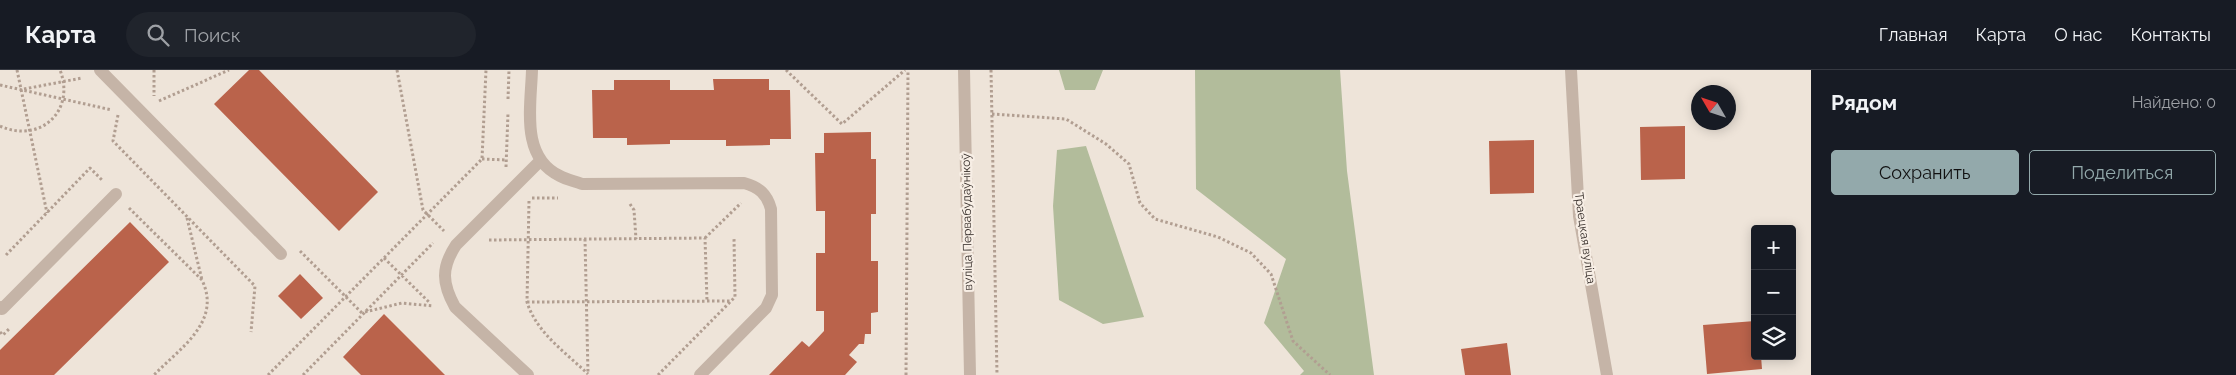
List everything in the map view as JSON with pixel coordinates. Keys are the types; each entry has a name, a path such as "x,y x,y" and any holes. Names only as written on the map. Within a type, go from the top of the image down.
{"street":[{"path":"532,70 530,130 533,146 541,160 559,176 582,184 744,183 754,186 762,192 771,209 772,295 766,308 700,375"},
{"name":"вуліца Первабудаўнікоў","path":"964,70 970,375"},
{"name":"Траецкая вуліца","path":"1571,70 1579,216 1607,375"},
{"path":"102,72 281,254"},
{"path":"528,375 456,307 448,293 445,276 446,259 456,244 541,160"},
{"path":"0,307 2,309 116,194"}],"path":[{"path":"17,70 47,213"},
{"path":"0,126 12,131 30,132 44,125 57,114 64,101 64,81 60,70"},
{"path":"154,70 154,104 229,70"},
{"path":"397,70 423,210 444,232"},
{"path":"268,375 482,159 486,70"},
{"path":"506,169 509,70"},
{"path":"786,70 842,124 907,70"},
{"path":"905,374 907,70"},
{"path":"991,70 997,375"},
{"path":"21,90 102,72"},
{"path":"0,85 64,101 118,111 113,141 255,286 251,332"},
{"path":"992,114 1066,119 1106,144 1129,164 1140,203 1155,219 1218,237 1251,253 1271,274 1293,341 1330,375"},
{"path":"482,159 507,160"},
{"path":"6,255 90,168 202,280"},
{"path":"485,240 705,238 747,196"},
{"path":"529,198 527,302 537,325 588,375"},
{"path":"154,375 201,327 208,304 208,292 202,280 187,217"},
{"path":"303,375 451,224"},
{"path":"705,238 707,301"},
{"path":"658,375 735,297 734,238"},
{"path":"585,239 588,375"},
{"path":"527,302 731,301"},
{"path":"365,312 402,303 434,306"}],"green space":[{"path":"1059,70 1103,70 1095,90 1065,90"},
{"path":"1195,70 1340,70 1347,171 1374,375 1300,375 1304,371 1264,323 1286,259 1196,189"},
{"path":"1086,146 1144,317 1103,324 1059,300 1053,206 1057,150"}],"building":[{"path":"249,70 259,70 378,192 339,231 214,104"},
{"path":"713,79 769,79 769,90 790,90 791,139 770,139 770,145 726,146 726,140 670,140 670,144 627,145 627,138 593,138 592,90 614,90 614,80 670,80 670,90 714,90"},
{"path":"1685,126 1685,179 1641,180 1640,127"},
{"path":"871,132 871,159 876,159 876,214 871,214 871,261 878,261 878,312 871,313 871,334 865,334 864,344 859,344 849,355 857,362 845,375 769,375 802,341 809,347 824,331 824,311 816,311 816,253 825,253 825,211 816,211 815,153 824,153 824,133"},
{"path":"1534,140 1534,193 1490,194 1489,141"},
{"path":"130,222 169,262 54,375 0,375 0,350"},
{"path":"300,274 323,298 301,319 278,296"},
{"path":"384,314 445,375 361,375 343,357"},
{"path":"1751,321 1751,360 1761,360 1762,369 1707,374 1703,325"},
{"path":"1507,343 1511,375 1465,375 1461,349"}]}
